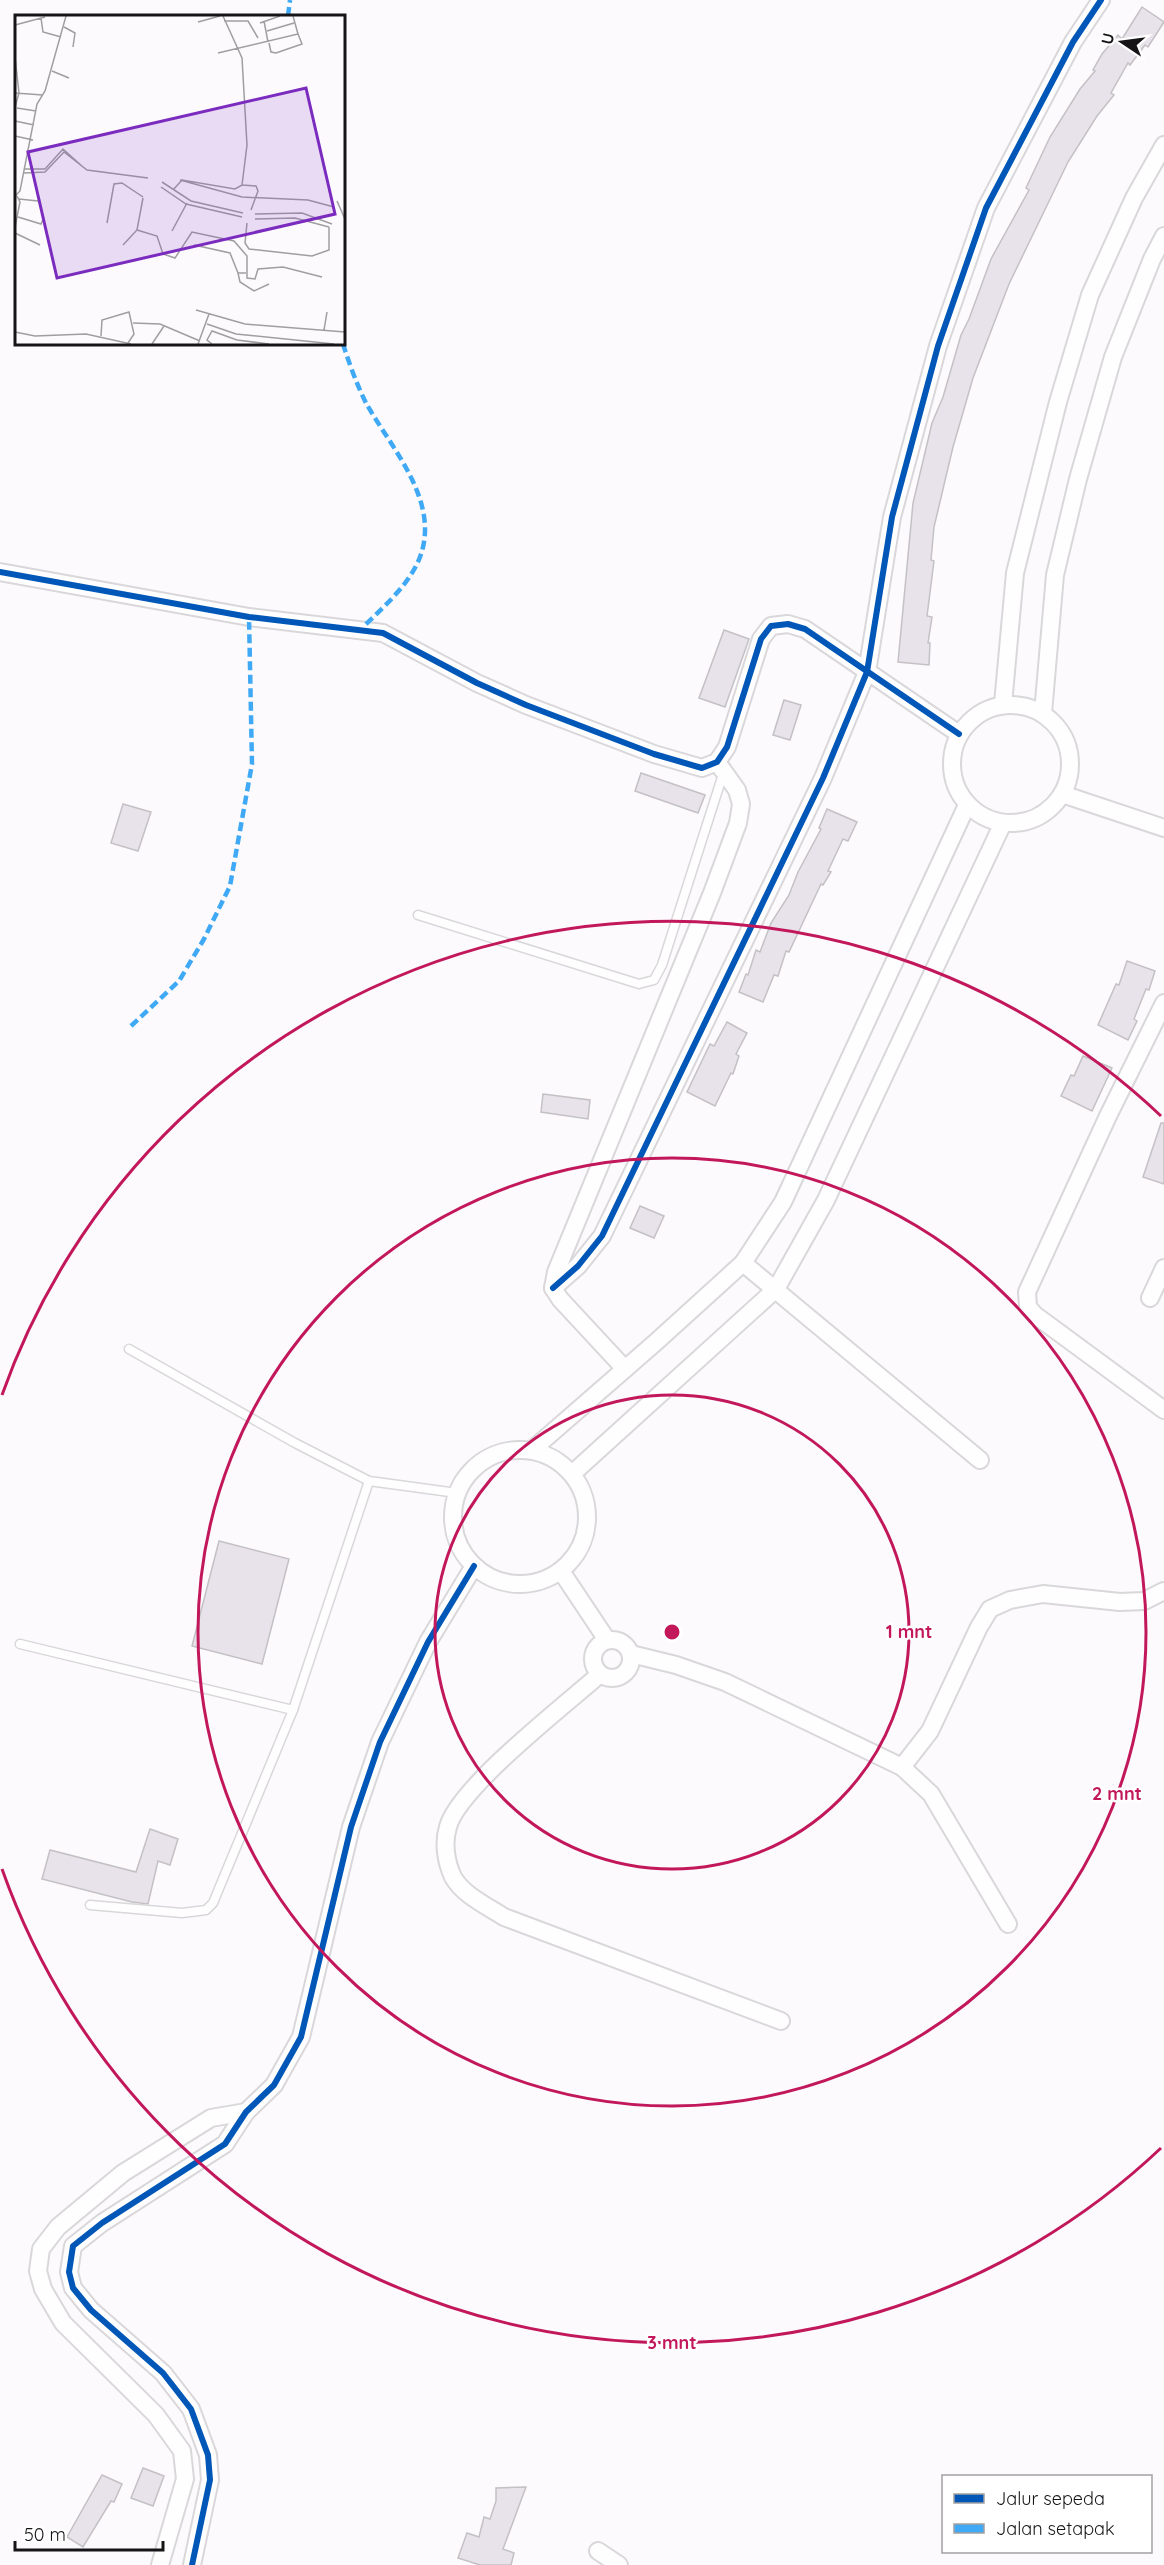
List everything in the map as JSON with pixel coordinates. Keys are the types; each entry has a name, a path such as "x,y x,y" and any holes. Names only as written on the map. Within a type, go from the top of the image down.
{"street":[{"path":"553,1288 578,1266 602,1236 823,778 867,672 892,517 939,346 982,218 1073,42 1101,0"},
{"path":"1003,704 1015,573 1058,402 1090,295 1134,198 1164,145"},
{"path":"1043,713 1055,575 1078,479 1113,357 1152,259 1164,236"},
{"path":"0,572 249,616 383,633 477,683 591,730 694,766 702,768 721,766"},
{"path":"721,766 761,639 771,626 788,624 805,629 959,734"},
{"path":"1003,704 1024,705 1043,713 1059,729 1069,750 1070,772 1062,794 1047,811 1027,822 1003,824 984,818 967,805 954,783 951,758 959,734 977,714 1003,704"},
{"path":"625,1369 560,1299 553,1288 560,1262 712,893 738,823 741,804 737,790 721,766"},
{"path":"1062,794 1164,828"},
{"path":"532,1450 743,1263 783,1203 967,805"},
{"path":"573,1473 776,1288 826,1200 1003,824"},
{"path":"1164,1003 1108,1116 1027,1292 1028,1307 1035,1315 1164,1410"},
{"path":"743,1263 776,1288 980,1460"},
{"path":"1150,1298 1164,1268"},
{"path":"532,1450 554,1458 573,1473 588,1506 584,1543 561,1571 533,1584 501,1582 474,1566 459,1545 453,1519 457,1493 474,1467 501,1452 532,1450"},
{"path":"192,2565 210,2480 208,2455 191,2409 163,2373 91,2310 73,2288 69,2272 73,2246 102,2223 225,2144 246,2112 274,2085 302,2037 351,1827 380,1742 428,1642 474,1566"},
{"path":"561,1571 608,1640"},
{"path":"902,1767 930,1731 979,1627 990,1609 1010,1600 1043,1594 1120,1602 1144,1601 1164,1591"},
{"path":"608,1640 618,1640 632,1654 632,1664 627,1673 618,1678 609,1679 600,1675 593,1662 596,1648 608,1640"},
{"path":"632,1654 676,1665 725,1682 902,1767 931,1794 1008,1924"},
{"path":"600,1675 485,1776 460,1802 448,1827 445,1854 454,1878 473,1898 504,1917 781,2021"},
{"path":"160,2565 185,2479 182,2451 156,2415 63,2323 43,2289 38,2271 41,2249 58,2228 123,2173 212,2118 246,2112"},
{"path":"58,2228 73,2246"},
{"path":"185,2479 210,2480"},
{"path":"598,2551 619,2565"}],"lane":[{"path":"418,915 639,984 654,980 662,965 721,766"},
{"path":"129,1349 295,1443 369,1481 457,1493"},
{"path":"90,1905 182,1913 206,1910 213,1903 293,1710 369,1481"},
{"path":"20,1644 293,1710"}],"building":[{"path":"1142,7 1164,22 1148,47 1145,45 1130,65 1128,63 1111,93 1114,95 1097,116 1068,162 1009,284 973,378 953,447 934,527 931,560 934,561 927,616 932,617 928,643 930,643 929,665 898,662 913,503 932,423 943,397 961,335 991,259 1029,190 1026,188 1050,137 1080,89 1095,71 1093,70 1102,54 1118,35 1122,39"},
{"path":"724,630 749,639 725,707 699,698"},
{"path":"784,700 801,705 790,740 773,735"},
{"path":"641,773 705,795 698,813 635,791"},
{"path":"123,804 151,812 138,851 111,843"},
{"path":"827,809 857,822 848,841 843,839 828,871 831,872 823,885 821,884 789,952 786,951 778,976 774,975 763,1002 739,992 746,974 748,975 756,950 760,952 771,923 789,895 798,872 821,829 819,828"},
{"path":"1127,961 1155,971 1149,990 1146,989 1134,1019 1137,1021 1128,1040 1098,1025 1116,984 1119,985"},
{"path":"727,1022 747,1033 736,1054 739,1056 733,1074 731,1073 715,1106 687,1092 710,1044 714,1046"},
{"path":"1083,1056 1112,1068 1092,1111 1061,1096"},
{"path":"543,1094 590,1100 588,1119 541,1112"},
{"path":"1161,1123 1164,1123 1164,1184 1143,1177"},
{"path":"640,1206 664,1216 654,1238 630,1228"},
{"path":"219,1541 289,1559 262,1664 192,1646"},
{"path":"150,1829 178,1839 170,1865 158,1861 148,1904 42,1879 50,1850 136,1872"},
{"path":"143,2468 164,2476 153,2506 131,2498"},
{"path":"102,2475 122,2484 114,2502 111,2501 83,2547 67,2537"},
{"path":"526,2487 503,2549 514,2553 511,2565 480,2565 458,2558 467,2533 479,2537 484,2517 490,2519 496,2501 496,2488"}],"marked path":[{"path":"288,15 290,0"},
{"path":"343,345 366,403 410,476 419,496 424,516 425,536 415,568 394,596 360,630"},
{"path":"131,1026 179,981 204,939 230,886 252,764 249,617"}],"cycle path":[{"path":"553,1288 578,1266 602,1236 823,778 867,672 892,517 938,346 986,208 1073,42 1101,0"},
{"path":"0,572 249,617 383,633 477,683 526,705 654,754 702,768 717,762 727,747 761,639 771,626 788,624 805,629 959,734"},
{"path":"192,2565 210,2480 208,2455 191,2409 163,2373 91,2310 73,2288 69,2272 73,2246 102,2223 225,2144 246,2112 274,2085 301,2037 351,1827 380,1742 428,1642 474,1566"}]}
